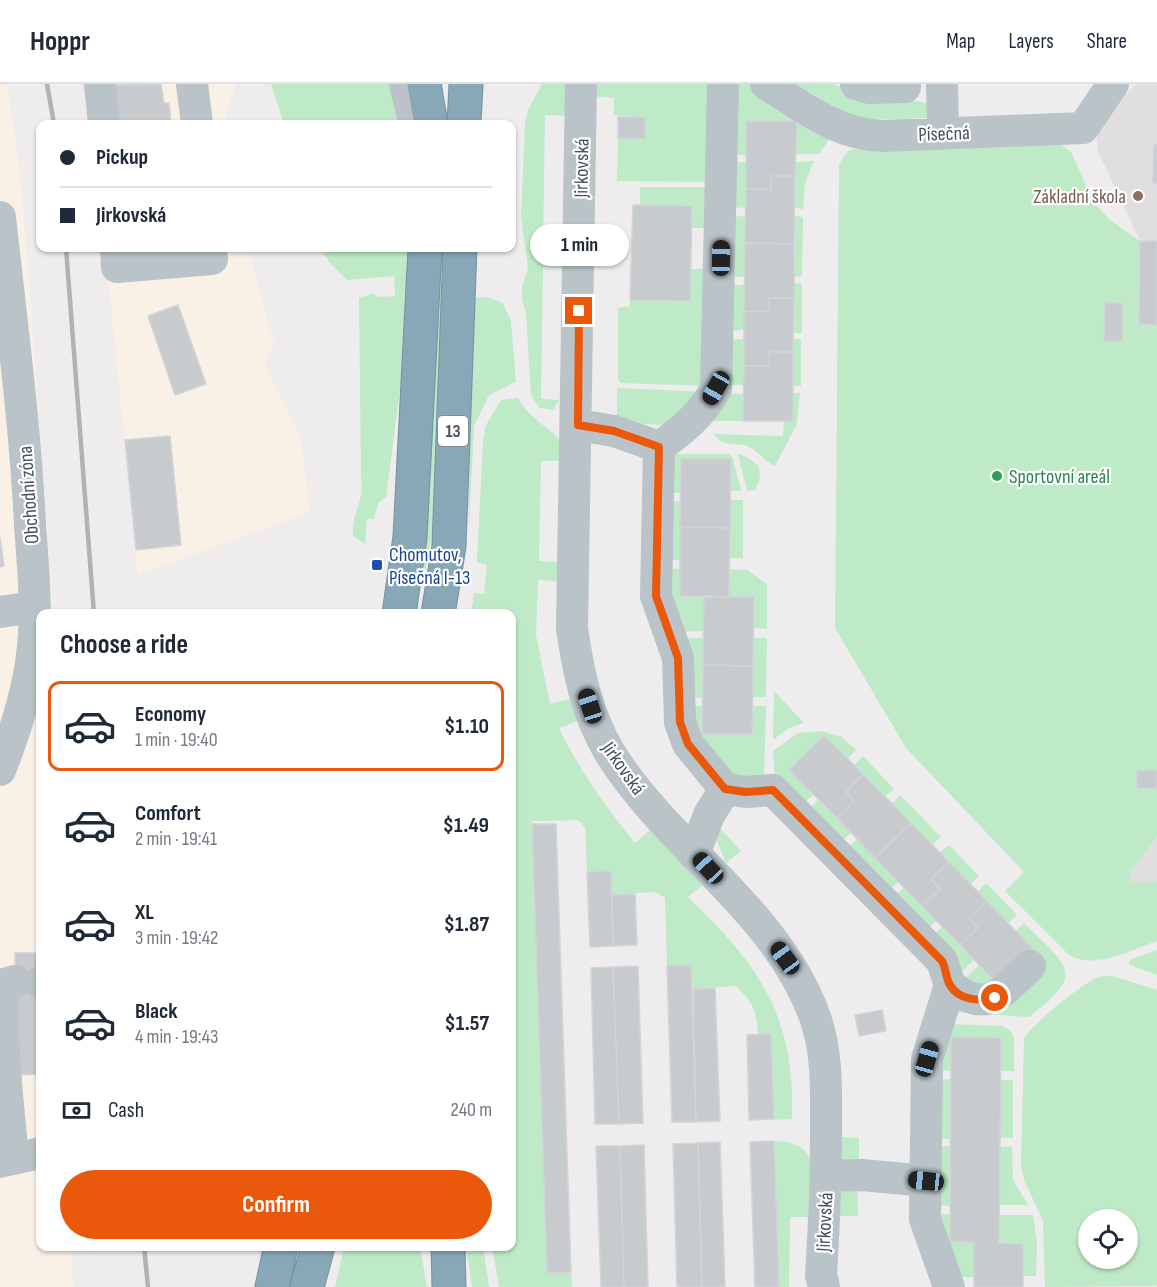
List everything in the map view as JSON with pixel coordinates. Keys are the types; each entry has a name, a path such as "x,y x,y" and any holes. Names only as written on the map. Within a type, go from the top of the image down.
{"highway":[{"path":"424,84 430,120"},
{"path":"464,120 465,84"},
{"name":"13","path":"400,609 410,537 422,252"},
{"name":"13","path":"439,609 448,546 459,252"},
{"path":"272,1287 280,1251"},
{"path":"307,1287 317,1251"},
{"path":"448,1251 449,1287"}],"street":[{"path":"100,84 104,120"},
{"path":"192,84 196,120"},
{"path":"405,84 414,120"},
{"name":"Jirkovská","path":"581,84 578,425 573,628 578,671 595,723 609,752 632,784 694,854 762,925 790,966 815,1019 826,1060 826,1176 821,1275 824,1287"},
{"path":"659,447 692,423 705,408 716,388 723,84"},
{"name":"Písečná","path":"766,84 841,129 863,135 1083,128 1113,84"},
{"path":"856,84 870,88 905,87"},
{"path":"942,84 943,133"},
{"name":"Obchodní zóna","path":"0,216 13,456 35,607 33,647 27,691 0,770"},
{"path":"116,252 117,267 212,258 211,252"},
{"path":"578,425 614,431 659,447"},
{"path":"659,447 656,596 678,658 680,722 688,744 725,789 746,792 773,790 942,961 950,985 963,996 980,1001 995,998 1030,966"},
{"path":"0,612 35,607"},
{"path":"694,854 710,815 725,789"},
{"path":"18,1158 2,1076 1,1003 4,984 32,981"},
{"path":"949,1287 925,1219 927,1059 950,985"},
{"path":"826,1176 862,1175 926,1181"}],"shaded area":[{"path":"0,84 6,84 13,120 23,204 52,609 36,609 36,1251 70,1251 74,1287 0,1287"},
{"path":"86,84 236,84 224,120 91,120"},
{"name":"Základní škola","path":"1137,84 1157,84 1157,325 1139,324 1140,241 1098,151 1097,128 1115,105"},
{"path":"105,252 249,252 274,343 265,365 300,435 310,512 138,575"},
{"path":"1157,837 1157,891 1130,893 1130,872"}],"green space":[{"path":"271,84 396,84 404,120 283,120"},
{"path":"542,84 571,84 570,116 545,115 543,248 562,248 562,268 543,267 541,399 559,400 553,410 539,408 531,395 526,312 522,300 522,288 528,268 521,217 525,124 528,110"},
{"path":"590,84 715,84 714,182 617,181 618,138 645,138 645,117 614,115 614,98 588,96"},
{"path":"729,84 751,84 834,133 819,154 795,154 796,121 747,121 745,155 729,154"},
{"path":"796,84 833,84 855,92 934,104 928,118 862,120 847,115"},
{"name":"Sportovní areál","path":"1052,139 1071,152 1094,203 1110,220 1140,241 1139,324 1157,325 1157,837 1130,872 1130,883 1157,882 1157,941 1102,960 1079,959 1069,955 1005,891 1024,872 906,748 835,628 839,164 848,151 866,146"},
{"path":"814,161 805,183 803,209 795,208 796,162"},
{"path":"746,162 746,208 728,207 728,163"},
{"path":"640,187 713,187 713,228 692,228 692,206 640,205"},
{"path":"745,216 745,277 727,277 728,217"},
{"path":"795,216 803,217 802,276 794,277"},
{"path":"323,252 407,252 405,351 386,497 378,503 374,519 367,519 365,544 353,536 354,520 362,487 359,298 374,293 377,297 395,296 394,276 347,280"},
{"path":"440,252 443,383 442,481 423,583"},
{"path":"691,269 713,269 708,386 621,383 618,380 618,308 630,306 630,300 690,301"},
{"path":"794,283 802,284 802,333 794,333"},
{"path":"725,285 745,285 744,330 722,331"},
{"path":"487,297 503,303 511,321 516,382 489,395 474,426 469,527 468,412 473,298"},
{"path":"744,339 743,385 721,385 722,340"},
{"path":"794,339 801,339 801,386 793,386"},
{"path":"617,388 706,392 667,425 617,423"},
{"path":"721,393 743,394 743,421 705,421"},
{"path":"793,393 800,393 797,424 775,466 749,447 724,442 714,434 783,436 784,421 793,421"},
{"path":"518,398 528,412 560,441 559,461 541,461 539,561 557,562 558,581 538,580 536,635 550,704 570,699 578,721 559,728 594,788 635,843 650,830 704,884 688,897 735,946 768,995 787,1051 791,1083 792,1119 773,1120 771,1034 758,1034 755,1013 747,998 736,986 693,989 691,965 667,966 665,898 656,892 612,895 611,871 587,872 585,827 578,820 532,821 547,1272 571,1272 572,1287 499,1287 493,1251 516,1251 516,609 472,609 474,593 484,594 487,565 477,562 483,440 486,425 501,400"},
{"path":"673,454 729,454 733,458 741,491 730,491 731,459 681,459 680,493 663,492"},
{"path":"738,454 759,466 760,479 755,490 747,491"},
{"path":"730,500 743,500 743,558 730,558"},
{"path":"663,501 680,501 680,560 663,560"},
{"path":"663,568 680,569 680,596 704,596 703,631 677,632"},
{"path":"730,569 747,570 767,584 767,629 754,628 729,597"},
{"path":"679,638 704,638 702,698 686,697"},
{"path":"753,638 767,638 766,697 753,697"},
{"path":"774,691 804,723 789,728 773,740"},
{"path":"686,706 702,706 702,734 751,734 752,706 766,706 764,781 749,785 714,762"},
{"path":"821,731 842,737 856,750 847,759 824,736 789,770 813,795 799,808 775,779 773,751 798,733"},
{"path":"863,756 894,789 885,797 854,765"},
{"path":"900,795 941,837 932,845 892,804"},
{"path":"818,800 851,833 835,846 804,813"},
{"path":"717,825 741,851 726,863 717,841"},
{"path":"857,839 898,882 884,895 842,853"},
{"path":"949,845 979,876 971,884 939,853"},
{"path":"986,883 1017,915 1009,923 978,891"},
{"path":"904,887 936,921 923,934 890,901"},
{"path":"1024,923 1061,961 1065,970 1065,979 1059,990 1029,1017 954,1012 949,1005 980,1008 1016,931"},
{"path":"942,927 974,960 960,973 929,939"},
{"path":"1157,950 1157,975 1128,964 1131,959"},
{"path":"979,965 998,986 959,984"},
{"path":"1101,976 1111,976 1157,990 1157,1286 1045,1287 1043,1221 1024,1180 1021,1165 1024,1038 1070,995"},
{"path":"950,1024 1002,1026 1011,1031 1014,1038 1014,1071 1001,1071 1001,1038 951,1071 934,1071"},
{"path":"951,1079 951,1139 934,1138 934,1080"},
{"path":"1001,1080 1013,1080 1013,1138 1000,1138"},
{"path":"841,1137 859,1138 859,1170 840,1160"},
{"path":"774,1141 795,1144 810,1159 808,1217 790,1217 789,1287 779,1287"},
{"path":"950,1146 950,1206 932,1205 933,1147"},
{"path":"1012,1146 1013,1180 1028,1205 1000,1205 1000,1147"},
{"path":"857,1181 858,1216 840,1216 839,1192"},
{"path":"932,1214 950,1214 950,1242 974,1242 974,1277 954,1277"},
{"path":"1000,1215 1033,1215 1037,1243 1036,1276 1023,1276 1023,1244 999,1243"},
{"path":"343,1251 421,1251 427,1287 335,1287"},
{"path":"467,1251 484,1251 489,1287 472,1287"}],"building":[{"path":"161,84 164,103 169,103 171,120 118,120 114,85"},
{"path":"618,117 645,117 645,139 618,138"},
{"path":"746,121 797,121 795,176 771,176 771,189 746,189"},
{"path":"1154,145 1157,145 1157,183 1153,183"},
{"path":"771,176 795,176 794,244 745,243 746,189 771,189"},
{"path":"633,205 692,206 690,301 630,300"},
{"path":"1140,241 1157,241 1157,325 1139,324"},
{"path":"745,243 794,244 794,298 769,298 769,312 744,311"},
{"path":"769,298 794,298 793,352 769,352 768,366 744,366 744,311 769,312"},
{"path":"1105,303 1122,303 1122,341 1104,341"},
{"path":"178,305 206,384 175,395 148,316"},
{"path":"769,352 793,352 793,421 743,421 744,366 768,366"},
{"path":"170,436 181,545 136,550 125,440"},
{"path":"681,459 731,459 730,528 680,527"},
{"path":"680,527 730,528 729,597 680,596"},
{"path":"0,537 4,566 0,567"},
{"path":"704,596 754,597 753,666 703,665"},
{"path":"703,665 753,666 752,734 702,734"},
{"path":"824,735 863,774 846,792 854,801 837,818 789,770"},
{"path":"1157,770 1157,788 1137,788 1137,771"},
{"path":"863,774 911,823 875,858 837,818 854,801 846,792"},
{"path":"911,823 949,862 931,879 940,889 922,906 875,858"},
{"path":"532,824 556,824 571,1272 547,1273"},
{"path":"949,862 987,901 969,918 978,928 960,945 922,906 940,889 931,879"},
{"path":"611,871 613,946 590,947 587,872"},
{"path":"635,894 637,945 613,946 612,895"},
{"path":"987,901 1035,951 998,985 960,945 978,928 969,918"},
{"path":"15,953 36,953 36,1074 16,1075"},
{"path":"691,965 696,1122 672,1122 667,966"},
{"path":"638,966 643,1123 619,1124 613,967"},
{"path":"613,967 619,1124 595,1124 591,968"},
{"path":"715,988 720,1121 696,1122 693,989"},
{"path":"882,1010 886,1031 859,1036 855,1015"},
{"path":"771,1034 774,1119 749,1120 747,1035"},
{"path":"951,1037 1001,1038 999,1243 1023,1244 1023,1287 974,1287 974,1242 950,1242"},
{"path":"774,1141 779,1287 755,1287 750,1142"},
{"path":"720,1142 725,1287 702,1287 698,1143"},
{"path":"698,1143 702,1287 677,1287 673,1144"},
{"path":"644,1145 648,1287 624,1287 620,1146"},
{"path":"596,1146 620,1146 624,1287 601,1287"}],"railway":[{"path":"47,84 53,120"},
{"path":"66,252 94,609"},
{"path":"144,1251 148,1287"}],"place":[{"name":"Základní škola","path":"1138,196"},
{"name":"Sportovní areál","path":"997,476"},
{"name":"Chomutov, Písečná I-13","path":"377,565"}],"route":[{"path":"579,311 578,425 614,431 659,447 656,596 678,658 680,722 688,744 725,789 746,792 773,790 942,961 950,985 963,996 980,1001 995,998"}]}
